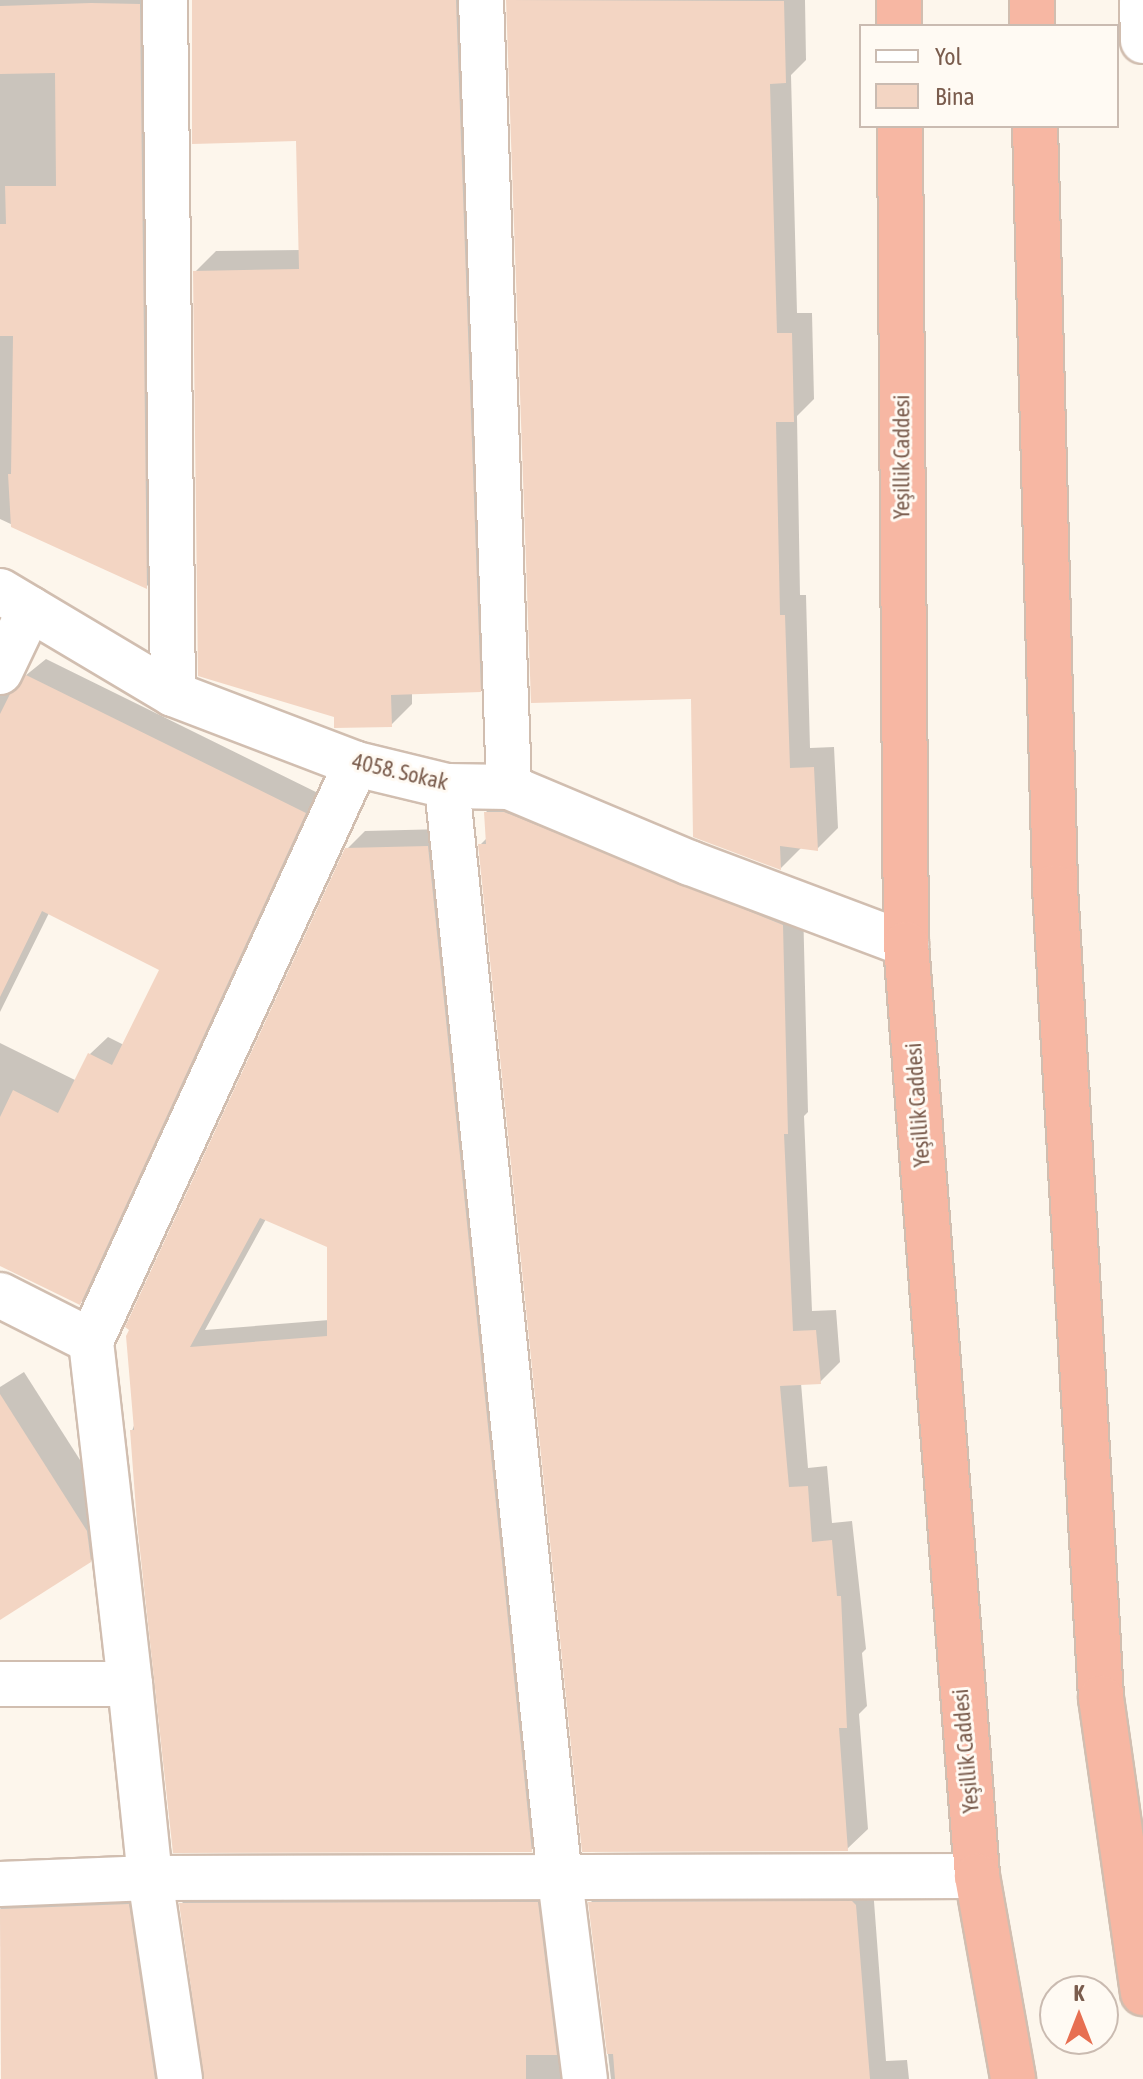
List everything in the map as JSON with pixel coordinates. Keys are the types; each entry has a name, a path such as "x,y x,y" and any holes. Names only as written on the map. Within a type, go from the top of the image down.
{"highway":[{"path":"899,0 899,24"},
{"path":"1032,0 1032,24"},
{"name":"Yeşillik Caddesi","path":"900,128 906,944 977,1876 1013,2079"},
{"path":"1035,128 1055,887 1101,1698 1143,1993"}],"street":[{"path":"165,0 173,694"},
{"path":"481,0 509,787"},
{"path":"892,0 899,0"},
{"path":"1142,0 1143,41"},
{"path":"0,672 15,600"},
{"name":"4058. Sokak","path":"15,600 173,694 356,764 447,786 509,787 690,863 906,944"},
{"path":"180,2079 150,1878 91,1341 356,764"},
{"path":"447,786 560,1879 585,2079"},
{"path":"0,1295 91,1341"},
{"path":"0,1684 130,1684"},
{"path":"0,1884 150,1878 977,1876"}],"building":[{"path":"192,0 456,0 481,692 391,695 392,727 334,728 334,717 198,676 193,271 299,269 296,141 192,144"},
{"path":"506,0 784,1 786,83 770,84 777,333 792,333 794,422 776,422 780,615 785,615 790,768 814,767 818,851 780,846 781,870 693,837 691,699 531,703"},
{"path":"140,4 147,589 11,527 8,474 11,474 13,336 0,336 0,224 6,224 5,186 56,186 55,73 0,74 0,6"},
{"path":"26,675 306,813 80,1305 0,1266 0,1117 13,1090 58,1113 88,1053 112,1065 159,970 42,911 0,997 0,714 10,694"},
{"path":"484,812 504,812 783,925 788,1134 784,1134 793,1331 816,1330 821,1384 780,1386 789,1487 808,1486 812,1542 832,1540 837,1596 841,1596 847,1728 839,1728 848,1851 582,1852 478,844 486,844"},
{"path":"428,846 532,1852 173,1853 137,1523 130,1430 134,1430 126,1336 129,1330 125,1327 345,848","holes":["260,1218 327,1247 327,1336 190,1347"]},
{"path":"0,1394 87,1531 91,1562 0,1620"},
{"path":"852,1901 856,1905 870,2079 615,2079 613,2054 607,2054 588,1902"},
{"path":"538,1902 557,2055 526,2055 526,2079 204,2079 179,1903"},
{"path":"129,1904 155,2079 1,2079 0,1909"}]}
